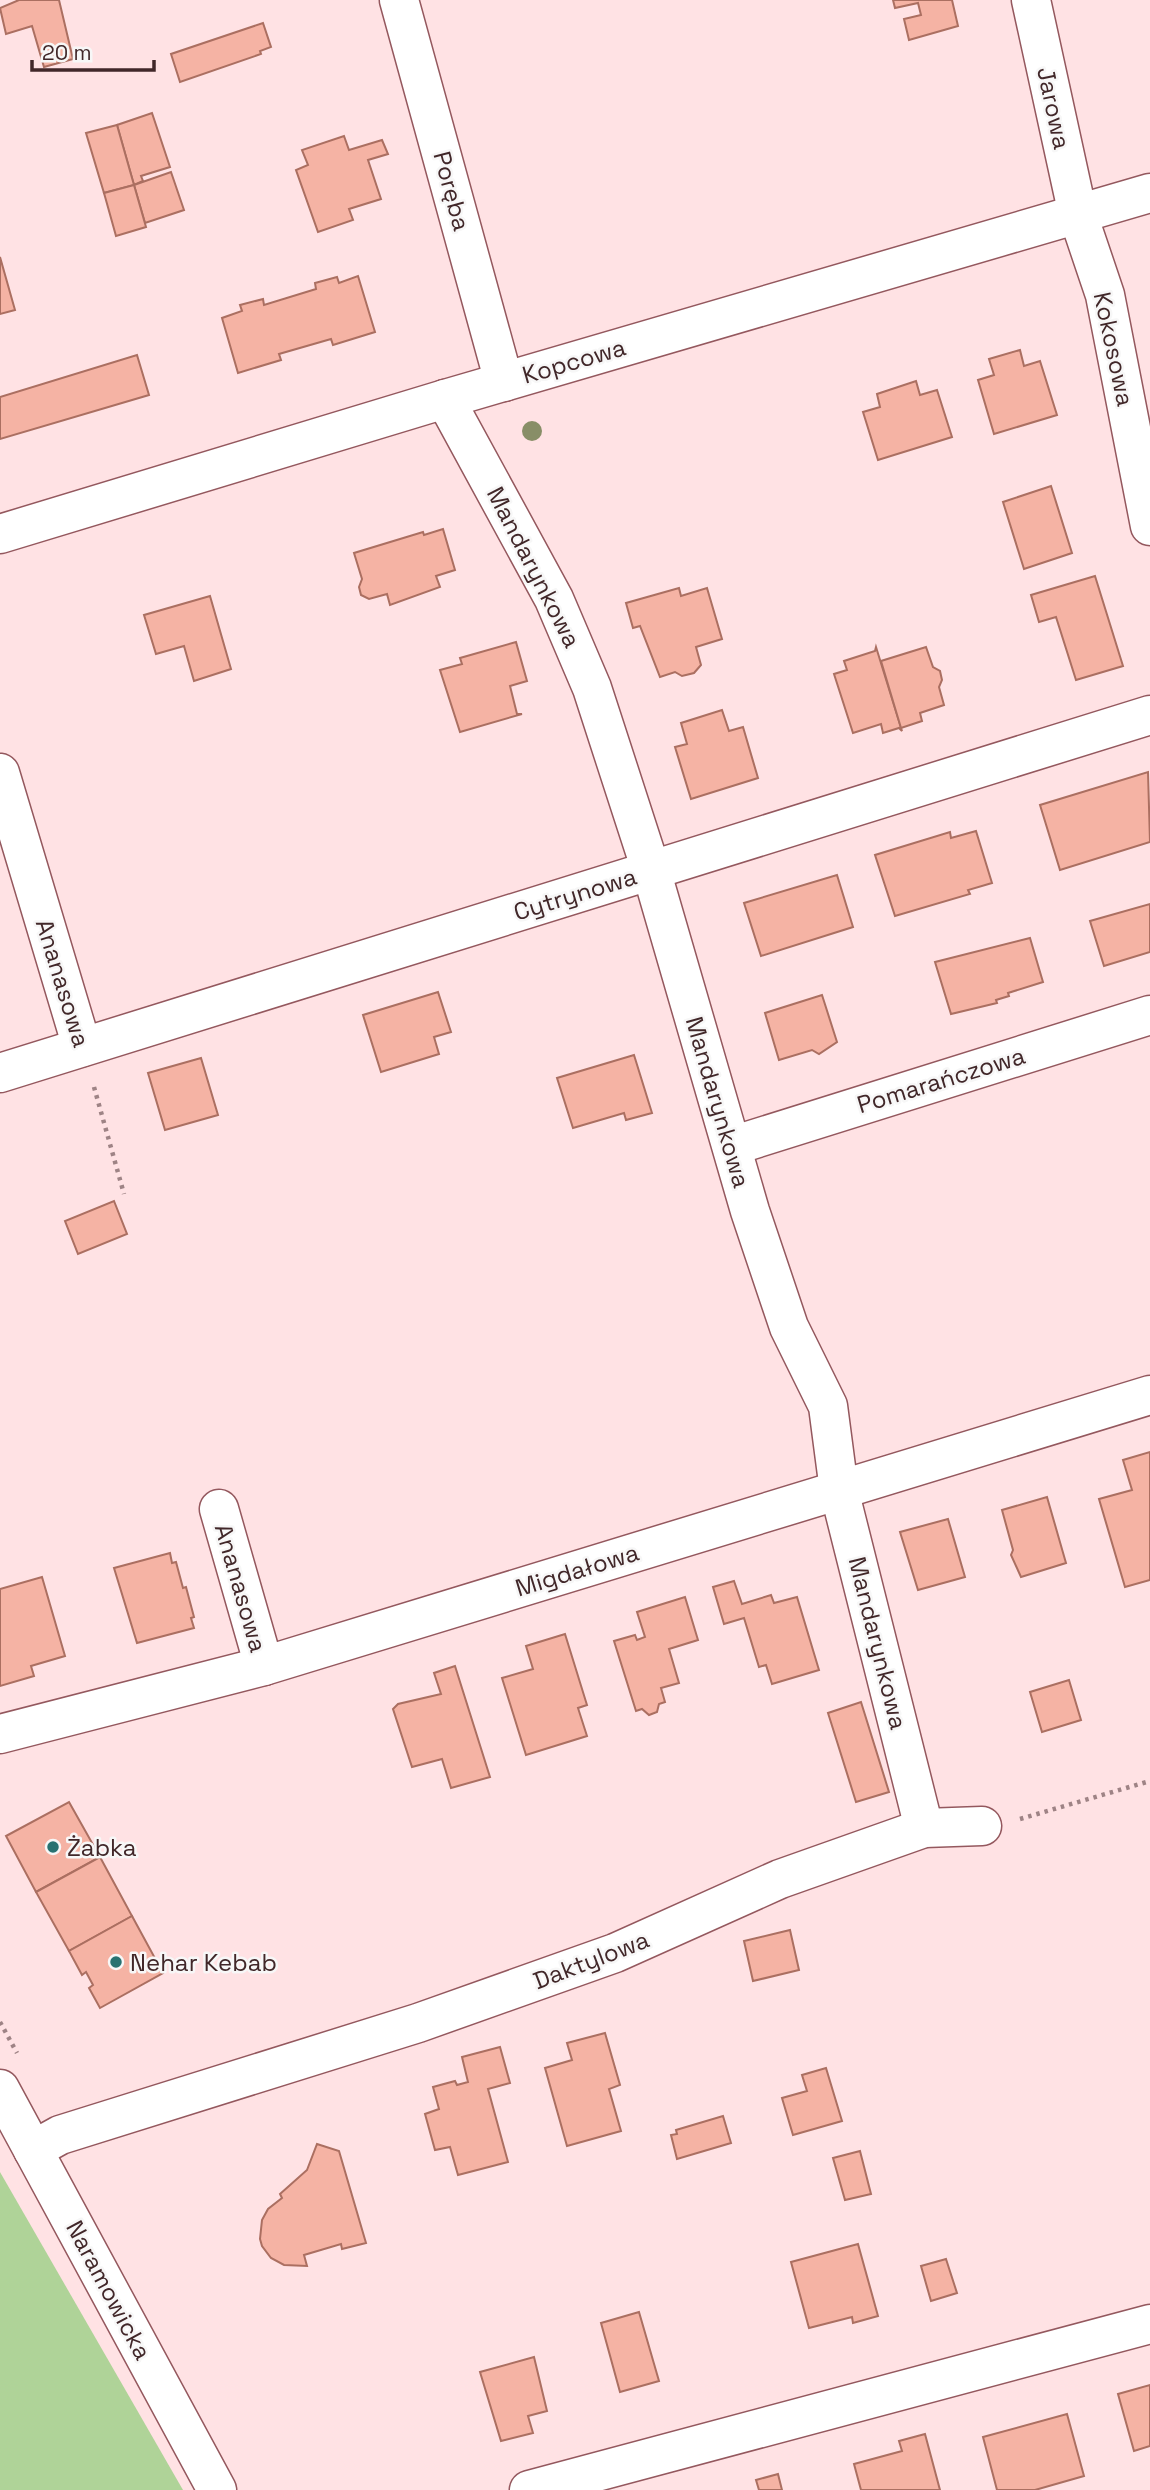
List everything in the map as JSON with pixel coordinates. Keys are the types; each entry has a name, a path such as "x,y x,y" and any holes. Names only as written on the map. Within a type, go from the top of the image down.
{"street":[{"name":"Poręba","path":"399,0 504,382"},
{"name":"Jarowa","path":"1031,0 1078,215"},
{"name":"Kopcowa","path":"0,534 445,399 1150,193"},
{"name":"Kokosowa","path":"1078,215 1105,295 1150,526"},
{"name":"Mandarynkowa","path":"445,399 554,599 587,675 651,870 732,1146 789,1327 828,1406 839,1490 924,1828"},
{"name":"Cytrynowa","path":"0,1073 1150,715"},
{"name":"Ananasowa","path":"0,773 82,1047"},
{"name":"Pomarańczowa","path":"732,1146 1150,1015"},
{"name":"Migdałowa","path":"0,1734 264,1666 1150,1395"},
{"name":"Ananasowa","path":"219,1509 264,1666"},
{"name":"Daktylowa","path":"33,2150 60,2135 418,2023 563,1972 615,1953 780,1879 924,1828 982,1826"},
{"name":"Naramowicka","path":"0,2089 217,2490"},
{"path":"529,2490 1150,2324"}],"path":[{"name":"Ananasowa","path":"82,1047 124,1194"},
{"path":"982,1826 1030,1816 1150,1781"}],"green space":[{"path":"0,2172 183,2490 0,2490"}],"building":[{"path":"19,0 59,0 73,59 44,67 32,26 6,34 0,8"},
{"path":"893,0 952,0 958,26 909,40 904,19 921,15 918,3 895,8"},
{"path":"263,23 271,47 260,51 261,54 180,82 171,54"},
{"path":"152,113 170,167 141,176 143,181 134,185 117,125"},
{"path":"117,125 134,185 104,193 86,133"},
{"path":"344,136 349,150 382,140 388,154 368,160 381,199 349,209 353,220 318,232 296,170 308,165 302,150"},
{"path":"171,172 184,210 145,223 134,185"},
{"path":"134,185 146,227 116,236 104,193"},
{"path":"0,257 15,310 0,314"},
{"path":"358,276 375,332 333,345 331,339 279,354 281,360 238,373 222,318 242,311 240,305 263,299 264,305 316,289 315,283 337,277 339,283"},
{"path":"1020,350 1024,366 1040,361 1057,415 994,434 978,380 994,375 989,359"},
{"path":"137,355 149,395 0,439 0,397"},
{"path":"916,381 920,395 937,390 952,437 878,460 863,412 880,407 877,394"},
{"path":"1051,486 1072,553 1024,569 1003,502"},
{"path":"443,529 455,570 436,576 440,587 390,605 387,594 369,599 361,595 359,587 362,579 354,553 423,532 424,535"},
{"path":"1095,576 1123,666 1076,680 1056,617 1039,622 1031,595"},
{"path":"679,588 681,596 707,588 722,639 696,647 701,665 694,673 682,676 675,672 660,677 640,626 633,628 626,603"},
{"path":"210,596 231,669 194,681 184,646 156,654 144,615"},
{"path":"516,642 527,681 510,686 517,714 522,714 460,732 440,670 462,664 460,658"},
{"path":"876,647 902,731 899,728 883,733 881,724 853,733 834,674 847,670 844,661 875,651"},
{"path":"926,647 933,667 940,671 942,680 939,687 944,705 920,713 922,721 901,728 881,661"},
{"path":"722,710 729,731 743,727 758,778 691,799 675,747 687,744 681,723"},
{"path":"1148,772 1150,842 1060,870 1040,805"},
{"path":"976,831 992,883 968,890 970,894 895,916 875,855 950,832 951,838"},
{"path":"837,875 853,927 761,956 744,903"},
{"path":"1150,904 1150,952 1104,966 1090,921"},
{"path":"1030,938 1043,982 1008,993 1009,996 996,1000 997,1003 951,1014 935,962"},
{"path":"438,992 451,1032 434,1037 439,1054 381,1072 363,1015"},
{"path":"822,995 837,1042 819,1054 812,1050 779,1060 765,1013"},
{"path":"634,1055 652,1113 626,1120 624,1113 573,1128 557,1078"},
{"path":"201,1058 218,1115 165,1130 148,1073"},
{"path":"114,1201 127,1234 78,1254 65,1221"},
{"path":"1150,1452 1150,1580 1125,1587 1099,1499 1132,1490 1123,1460"},
{"path":"1047,1497 1066,1563 1021,1577 1011,1555 1013,1550 1002,1510"},
{"path":"948,1519 965,1577 918,1590 900,1532"},
{"path":"170,1553 172,1563 176,1562 183,1588 186,1587 194,1617 191,1618 194,1628 137,1643 114,1568"},
{"path":"42,1577 65,1656 31,1666 34,1676 0,1686 0,1589"},
{"path":"734,1581 742,1604 771,1595 774,1603 797,1597 819,1670 772,1684 766,1665 759,1667 744,1618 724,1624 713,1587"},
{"path":"685,1597 698,1640 669,1649 679,1683 661,1688 665,1702 659,1704 657,1712 649,1715 642,1709 636,1711 614,1641 635,1635 637,1640 645,1637 637,1612"},
{"path":"565,1634 587,1705 578,1708 587,1736 526,1755 502,1678 533,1669 526,1646"},
{"path":"455,1666 490,1777 451,1788 442,1759 412,1767 393,1709 398,1704 441,1694 434,1673"},
{"path":"1069,1680 1081,1720 1042,1732 1030,1692"},
{"path":"861,1702 889,1792 856,1802 828,1713"},
{"name":"Żabka","path":"69,1802 100,1857 36,1892 6,1836"},
{"path":"100,1857 132,1916 69,1951 36,1892"},
{"name":"Nehar Kebab","path":"132,1916 163,1973 100,2008 89,1988 93,1985 86,1972 82,1975 69,1951"},
{"path":"790,1930 799,1970 753,1981 744,1941"},
{"path":"605,2033 620,2085 609,2089 621,2131 567,2146 545,2068 572,2060 567,2043"},
{"path":"500,2047 510,2083 488,2089 508,2162 458,2175 450,2147 435,2150 425,2114 439,2109 433,2087 455,2081 457,2085 468,2082 462,2057"},
{"path":"826,2068 842,2121 793,2135 782,2098 807,2091 802,2075"},
{"path":"723,2116 731,2143 677,2159 671,2135 677,2134 676,2130"},
{"path":"317,2144 339,2151 366,2243 342,2249 341,2244 304,2255 307,2266 284,2265 271,2258 262,2246 262,2220 268,2209 282,2198 280,2194 307,2170"},
{"path":"860,2151 871,2194 845,2200 833,2158"},
{"path":"858,2244 878,2316 853,2323 852,2317 809,2328 791,2262"},
{"path":"946,2259 957,2293 931,2301 921,2266"},
{"path":"639,2312 659,2381 620,2392 601,2323"},
{"path":"534,2357 547,2411 528,2416 533,2433 501,2441 480,2372"},
{"path":"1150,2385 1150,2446 1134,2451 1118,2394"},
{"path":"1067,2414 1084,2476 1035,2490 997,2490 983,2437"},
{"path":"925,2434 940,2490 861,2490 854,2464 902,2451 899,2441"},
{"path":"778,2474 782,2490 759,2490 756,2480"}],"place":[{"name":"Żabka","path":"53,1847"},
{"name":"Nehar Kebab","path":"116,1962"}]}
